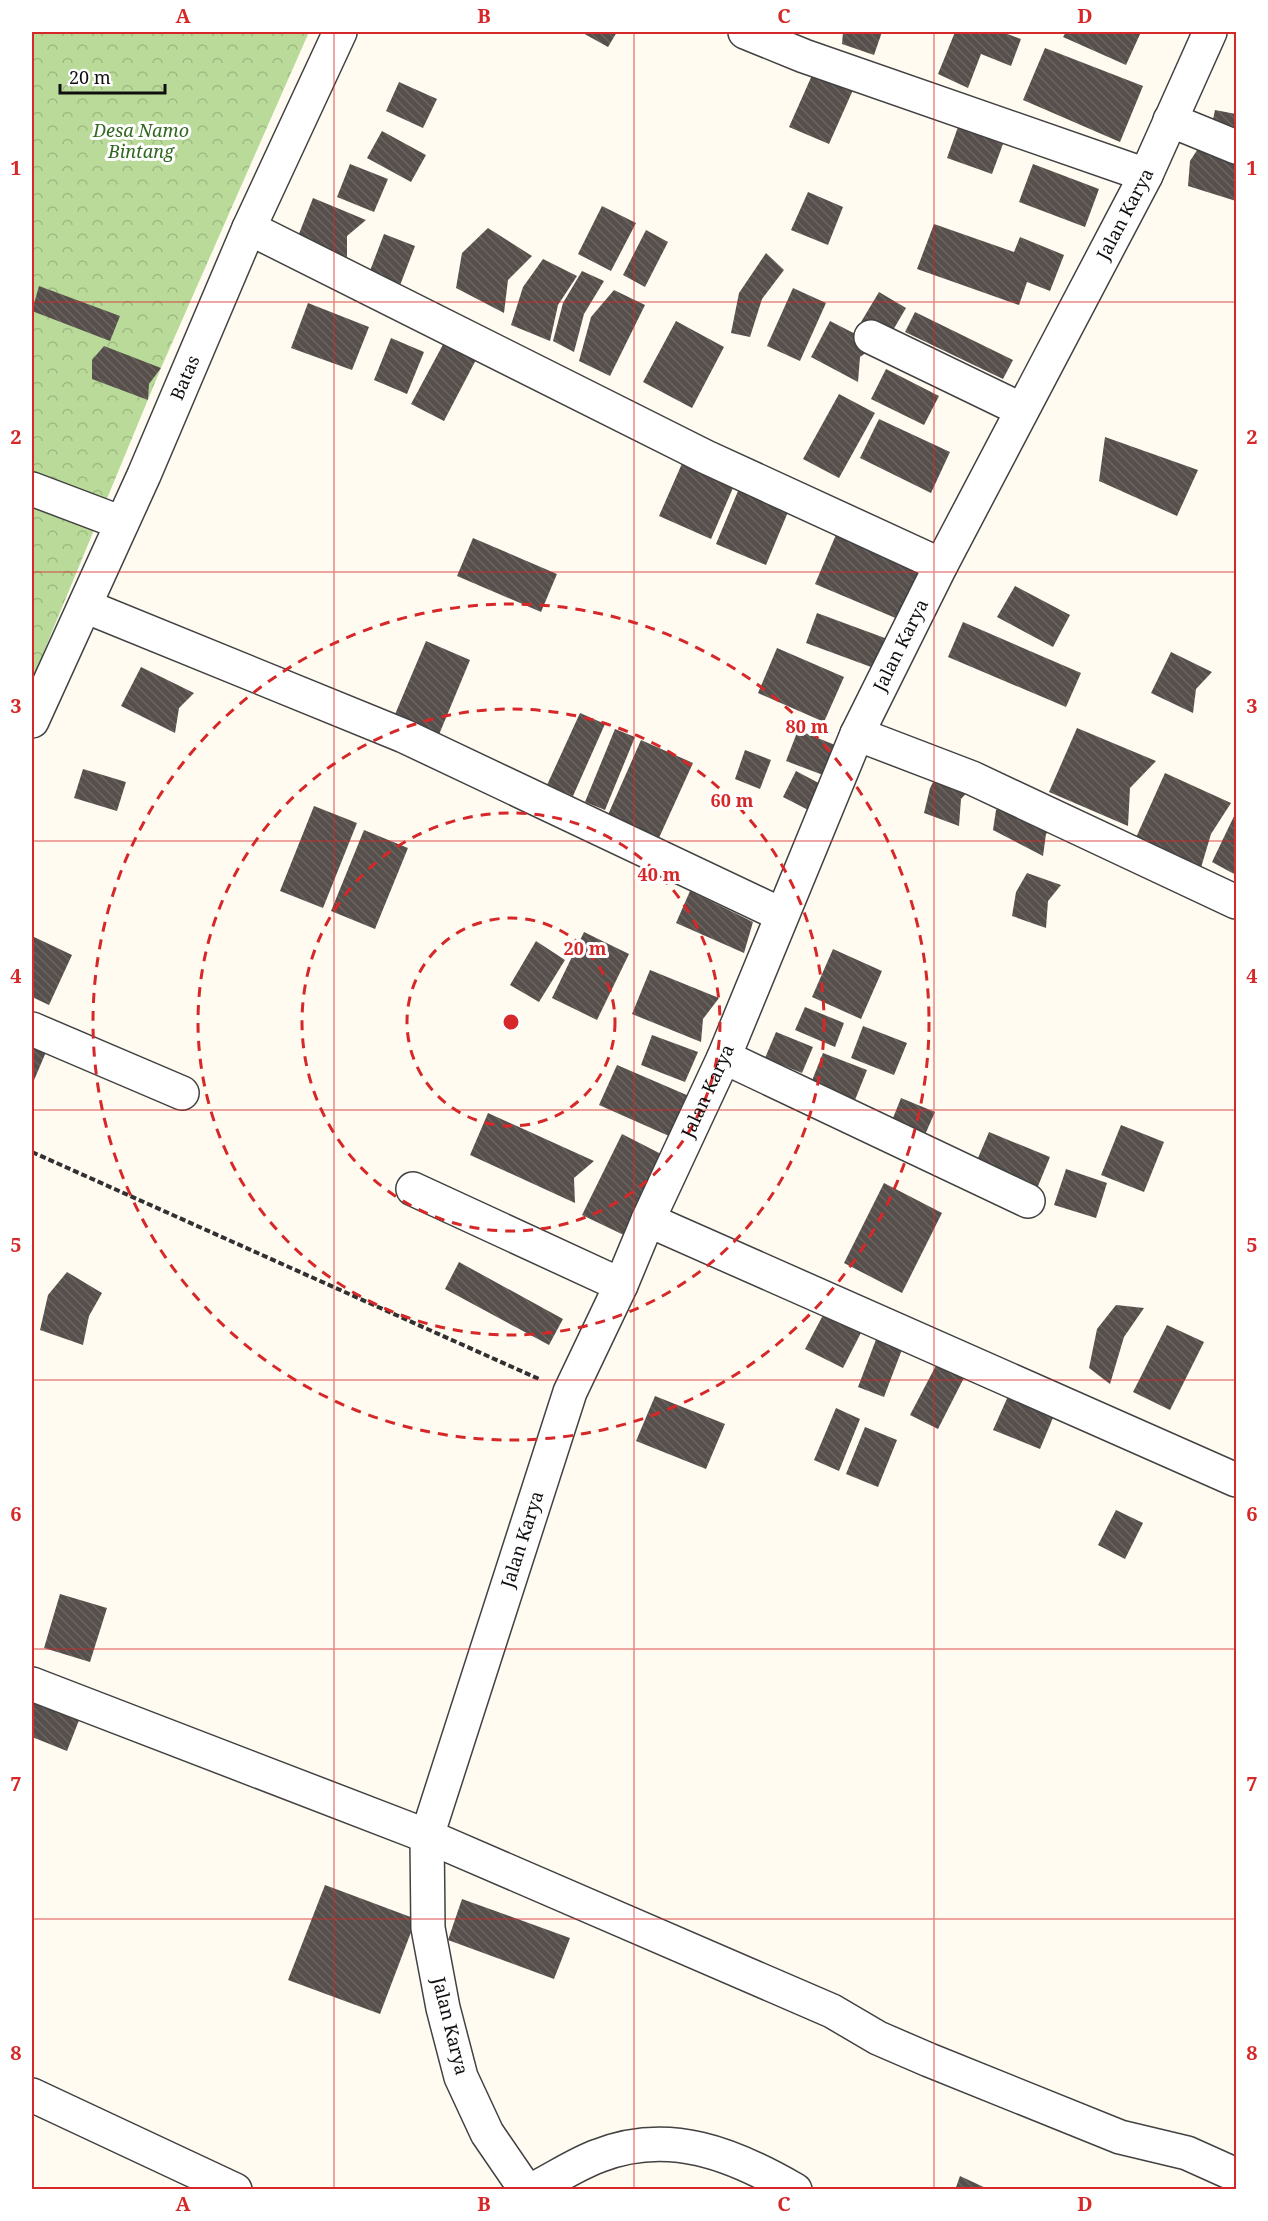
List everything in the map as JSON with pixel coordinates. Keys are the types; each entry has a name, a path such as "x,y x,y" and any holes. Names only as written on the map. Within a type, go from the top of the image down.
{"street":[{"name":"Batas","path":"32,722 123,523 249,228 340,32"},
{"path":"745,32 804,56 1146,175"},
{"name":"Jalan Karya","path":"526,2190 488,2133 461,2077 443,2008 429,1928 427,1836 570,1392 621,1285 648,1220 723,1058 857,734 941,565 1146,175 1210,32"},
{"path":"1170,120 1236,147"},
{"path":"249,228 706,457 941,565"},
{"path":"871,337 1022,411"},
{"path":"32,489 123,523"},
{"path":"85,606 405,736 782,915"},
{"path":"857,734 972,778 1236,902"},
{"path":"32,1029 182,1093"},
{"path":"723,1058 1028,1201"},
{"path":"413,1189 621,1285"},
{"path":"648,1220 1236,1480"},
{"path":"32,1684 427,1836 831,2011 878,2038 929,2060 1120,2137 1187,2153 1236,2175"},
{"path":"32,2095 235,2190"},
{"path":"532,2190 605,2153 645,2144 675,2144 726,2155 795,2190"}],"path":[{"path":"32,1152 570,1392"}],"green space":[{"name":"Desa Namo Bintang","path":"32,32 309,32 161,368 32,680"}],"building":[{"path":"581,32 617,32 608,47"},
{"path":"843,32 882,32 874,55 842,44"},
{"path":"955,32 1002,32 1021,39 1011,66 981,54 968,88 938,74"},
{"path":"1066,32 1141,32 1126,65 1063,37"},
{"path":"1045,48 1143,86 1120,142 1023,100"},
{"path":"817,64 857,81 829,144 789,127"},
{"path":"399,82 437,99 423,128 386,111"},
{"path":"1215,110 1236,114 1236,134 1211,129"},
{"path":"958,127 1003,144 992,174 947,158"},
{"path":"382,131 426,155 411,182 367,158"},
{"path":"1203,141 1236,152 1236,201 1188,186 1190,161"},
{"path":"350,164 388,179 374,212 337,197"},
{"path":"1033,164 1099,189 1085,227 1019,202"},
{"path":"808,192 843,207 828,245 791,230"},
{"path":"313,198 366,220 347,236 347,265 295,244"},
{"path":"602,206 636,223 611,271 578,254"},
{"path":"934,224 1014,252 1020,237 1064,255 1050,291 1027,282 1019,305 917,269"},
{"path":"488,228 532,256 508,280 504,313 456,288 462,253"},
{"path":"646,230 668,242 645,287 623,275"},
{"path":"384,234 415,246 399,288 368,276"},
{"path":"766,253 784,270 762,299 750,337 731,333 739,293"},
{"path":"543,259 577,276 558,305 550,341 511,325 523,287"},
{"path":"582,271 604,281 584,314 574,352 553,341 563,303"},
{"path":"39,286 120,316 110,341 32,311"},
{"path":"793,288 826,303 800,361 767,346"},
{"path":"614,290 645,305 610,376 579,361 591,317"},
{"path":"879,292 906,308 889,337 861,322"},
{"path":"308,303 369,327 352,370 291,348"},
{"path":"915,312 1013,360 1003,379 905,332"},
{"path":"676,321 724,347 692,408 643,382"},
{"path":"830,321 877,345 860,357 858,382 811,357"},
{"path":"391,338 424,352 407,394 374,380"},
{"path":"446,339 478,356 444,421 411,404"},
{"path":"104,346 161,368 149,384 148,400 92,379 92,360"},
{"path":"886,369 939,396 924,425 871,399"},
{"path":"839,394 875,413 839,478 803,459"},
{"path":"879,419 950,452 931,493 860,458"},
{"path":"1105,437 1198,470 1177,516 1099,481"},
{"path":"684,459 736,481 711,539 659,516"},
{"path":"738,491 788,512 766,565 716,544"},
{"path":"838,530 927,568 905,622 815,584"},
{"path":"473,538 557,574 541,612 457,576"},
{"path":"1015,586 1070,615 1053,647 997,617"},
{"path":"817,613 893,641 882,671 806,643"},
{"path":"963,622 1081,673 1066,707 948,657"},
{"path":"426,641 470,660 438,737 393,719"},
{"path":"777,648 844,677 824,722 758,693"},
{"path":"1171,652 1212,672 1196,689 1193,713 1151,693"},
{"path":"141,667 194,693 179,708 175,733 121,706"},
{"path":"580,713 605,724 573,796 547,785"},
{"path":"1077,728 1156,761 1130,788 1128,826 1049,792"},
{"path":"615,729 635,737 605,810 585,802"},
{"path":"798,730 835,745 823,775 786,761"},
{"path":"641,740 693,763 658,840 607,817"},
{"path":"745,750 771,760 760,789 735,779"},
{"path":"83,769 126,782 117,811 74,798"},
{"path":"940,769 976,783 961,799 959,826 924,813 930,788"},
{"path":"796,771 828,788 814,813 783,797"},
{"path":"1165,773 1231,803 1211,834 1200,871 1134,842"},
{"path":"1010,797 1060,823 1046,834 1043,856 993,830 996,810"},
{"path":"314,806 357,823 323,908 280,891"},
{"path":"1236,812 1236,875 1212,862"},
{"path":"364,830 408,848 375,929 331,911"},
{"path":"1027,873 1061,885 1048,901 1046,928 1012,916 1016,892"},
{"path":"690,891 753,922 744,953 676,923"},
{"path":"584,932 629,954 597,1020 552,998"},
{"path":"32,936 72,955 49,1005 32,997"},
{"path":"536,941 565,960 539,1002 510,985"},
{"path":"833,949 882,971 861,1019 812,997"},
{"path":"650,970 719,998 703,1019 701,1042 632,1014"},
{"path":"805,1007 844,1023 835,1047 795,1030"},
{"path":"863,1026 907,1043 894,1075 851,1058"},
{"path":"776,1032 813,1047 802,1073 765,1058"},
{"path":"652,1035 698,1052 685,1082 641,1065"},
{"path":"32,1046 46,1052 32,1085"},
{"path":"823,1053 867,1070 855,1100 811,1083"},
{"path":"617,1065 696,1099 678,1140 599,1105"},
{"path":"901,1098 935,1112 924,1137 891,1123"},
{"path":"488,1113 594,1161 574,1178 575,1203 470,1155"},
{"path":"1121,1125 1164,1142 1144,1192 1101,1175"},
{"path":"989,1132 1050,1157 1036,1191 975,1165"},
{"path":"622,1134 669,1158 630,1238 582,1215"},
{"path":"1066,1169 1107,1183 1096,1218 1054,1205"},
{"path":"884,1183 942,1213 902,1293 844,1263"},
{"path":"459,1262 563,1319 549,1345 445,1289"},
{"path":"67,1272 102,1293 89,1316 83,1345 40,1330 48,1295"},
{"path":"830,1302 867,1321 843,1368 805,1349"},
{"path":"1116,1305 1144,1308 1124,1337 1110,1384 1089,1368 1097,1329"},
{"path":"1167,1325 1204,1342 1170,1410 1133,1392"},
{"path":"880,1329 906,1339 884,1397 858,1387"},
{"path":"942,1354 969,1368 938,1429 910,1415"},
{"path":"1009,1394 1055,1413 1040,1449 993,1430"},
{"path":"655,1396 725,1424 706,1469 636,1441"},
{"path":"836,1408 860,1419 839,1471 814,1460"},
{"path":"865,1427 897,1440 878,1487 846,1474"},
{"path":"1116,1510 1143,1523 1125,1559 1098,1545"},
{"path":"60,1594 107,1608 90,1662 44,1648"},
{"path":"37,1692 83,1710 67,1751 32,1737 32,1705"},
{"path":"325,1885 416,1919 380,2014 288,1980"},
{"path":"462,1899 570,1938 554,1979 448,1940"},
{"path":"960,2176 990,2190 955,2190"}]}
